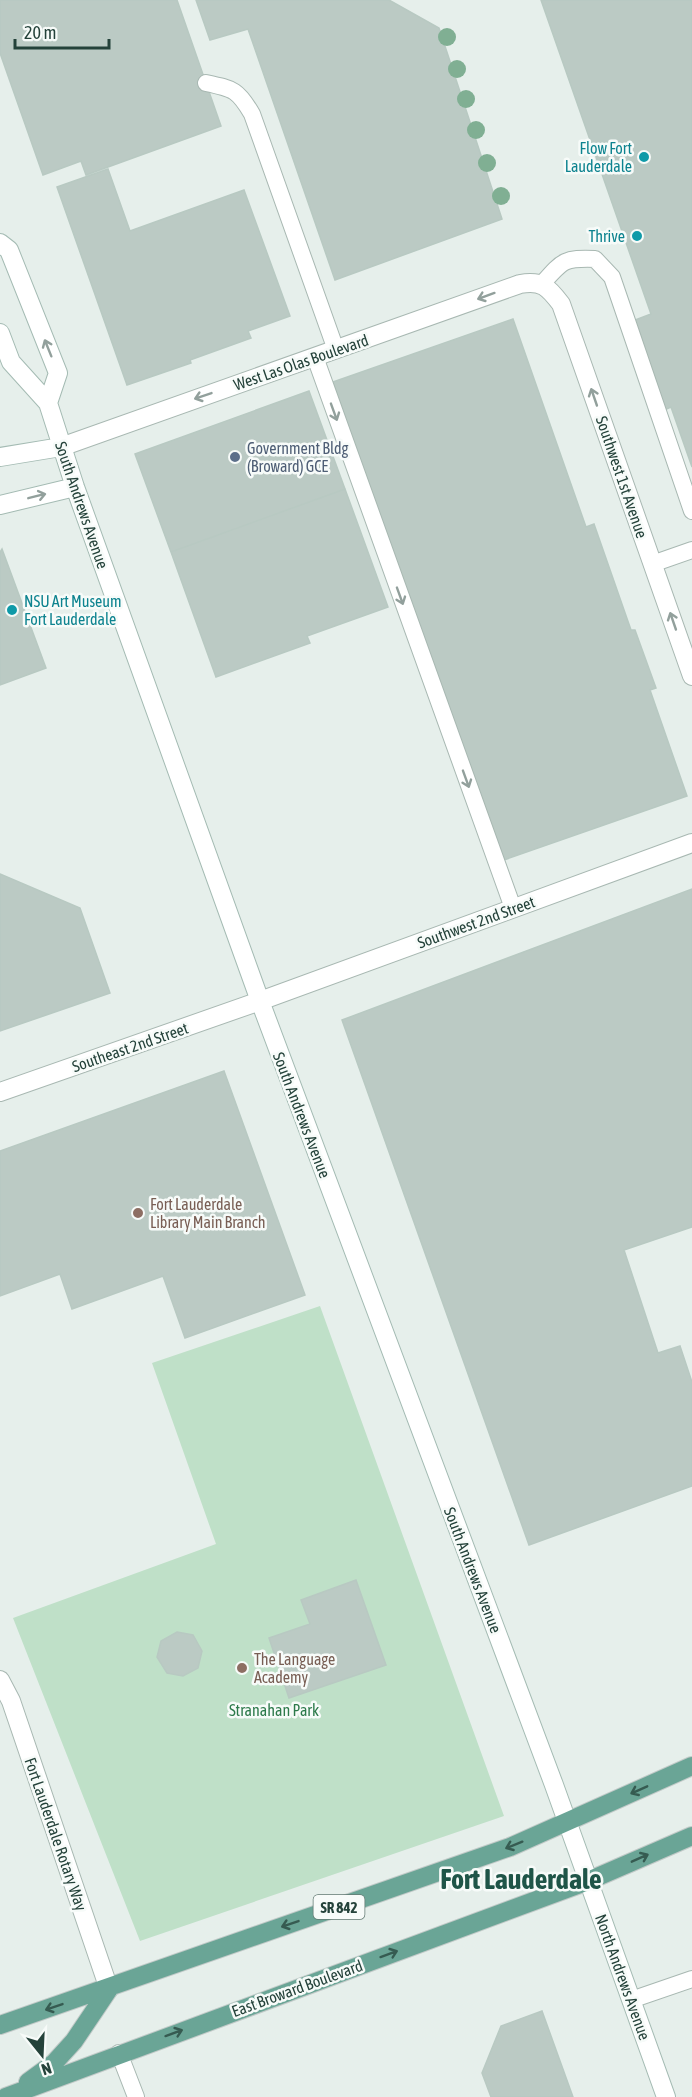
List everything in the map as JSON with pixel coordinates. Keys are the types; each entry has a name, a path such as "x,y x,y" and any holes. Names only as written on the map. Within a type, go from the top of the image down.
{"main road":[{"path":"0,243 9,250 58,373 48,403"},
{"name":"West Las Olas Boulevard","path":"0,457 61,447 520,284 530,282 542,284"},
{"name":"Southwest 1st Avenue","path":"542,284 552,291 561,304 692,676"},
{"name":"South Andrews Avenue","path":"0,333 11,362 48,403 75,487 260,1001 568,1822"},
{"path":"0,505 75,487"},
{"name":"Southwest 2nd Street","path":"260,1001 692,843"},
{"name":"Southeast 2nd Street","path":"0,1092 260,1001"},
{"name":"Fort Lauderdale Rotary Way","path":"0,1680 11,1701 109,1989"},
{"name":"SR 842","path":"0,2025 109,1989 510,1847 692,1766"},
{"name":"North Andrews Avenue","path":"568,1822 666,2097"},
{"name":"East Broward Boulevard","path":"7,2096 588,1881 692,1836"},
{"path":"7,2096 54,2063 74,2041 109,1989"}],"lane":[{"path":"206,83 228,88 242,96 252,114 336,350"},
{"path":"542,284 556,268 571,258 595,259 612,277 692,511"},
{"path":"315,357 513,908"},
{"path":"652,564 692,550"},
{"path":"631,2000 692,1979"},
{"path":"119,2053 136,2097"}],"green space":[{"name":"Stranahan Park","path":"320,1306 504,1816 140,1941 13,1618 216,1544 152,1363"}],"building":[{"path":"0,0 177,0 221,126 86,175 81,161 43,175 0,53"},
{"path":"196,0 389,0 439,28 502,219 335,280 248,29 210,40"},
{"name":"Flow Fort Lauderdale","path":"541,0 692,0 692,467 671,407 662,411 630,322 651,314"},
{"path":"108,169 130,231 244,190 290,316 248,331 251,338 190,360 191,363 127,385 57,187"},
{"path":"513,319 586,527 594,524 631,630 635,630 656,688 650,690 687,796 501,861 333,382"},
{"path":"309,391 345,489 171,552 135,454"},
{"path":"345,489 388,607 307,636 310,643 216,677 171,552"},
{"name":"NSU Art Museum Fort Lauderdale","path":"2,549 46,668 0,685 0,552"},
{"path":"0,874 80,908 110,993 0,1031"},
{"path":"692,889 692,1227 624,1250 658,1353 680,1346 692,1382 692,1486 529,1545 342,1020"},
{"name":"Fort Lauderdale Library Main Branch","path":"224,1071 305,1295 185,1338 163,1276 72,1309 60,1274 0,1296 0,1151"},
{"path":"356,1580 386,1665 289,1698 269,1638 310,1624 301,1600"},
{"path":"177,1632 193,1635 202,1651 198,1668 183,1676 167,1673 157,1657 161,1641"},
{"path":"542,2011 573,2097 491,2097 482,2073 501,2026"}],"place":[{"name":"Flow Fort Lauderdale","path":"644,157"},
{"name":"Thrive","path":"637,236"},
{"name":"Government Bldg (Broward) GCE","path":"235,457"},
{"name":"NSU Art Museum Fort Lauderdale","path":"12,610"},
{"name":"Fort Lauderdale Library Main Branch","path":"138,1213"},
{"name":"The Language Academy","path":"242,1668"}],"district":[{"name":"Fort Lauderdale","path":"521,1879"}]}
